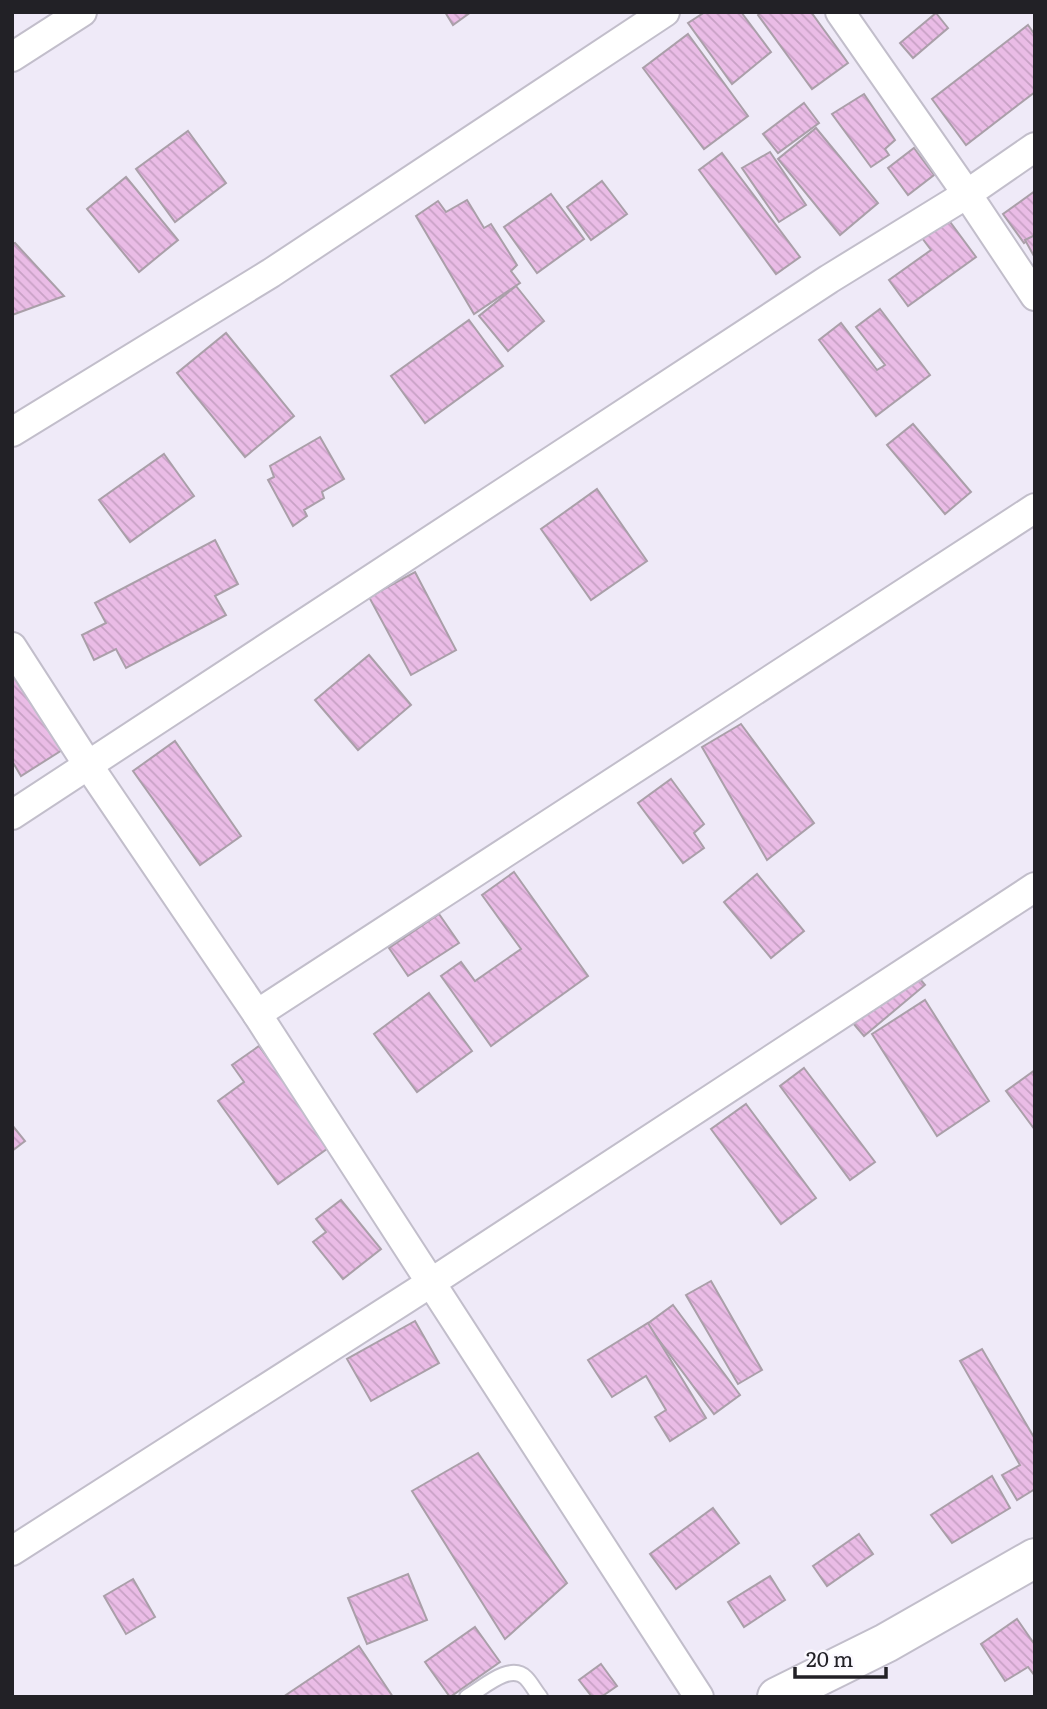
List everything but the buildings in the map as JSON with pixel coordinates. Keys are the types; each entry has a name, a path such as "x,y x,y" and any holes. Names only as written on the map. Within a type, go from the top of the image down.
{"street":[{"path":"12,57 82,12"},
{"path":"12,432 271,273 665,12"},
{"path":"840,12 1035,296"},
{"path":"12,815 829,279 967,194 1035,147"},
{"path":"257,1014 1035,508"},
{"path":"12,647 88,765 257,1014 699,1697"},
{"path":"12,1551 432,1282 1035,887"},
{"path":"778,1697 886,1643 1035,1558"}],"lane":[{"path":"467,1697 508,1672 516,1672 526,1678 540,1697"}]}
